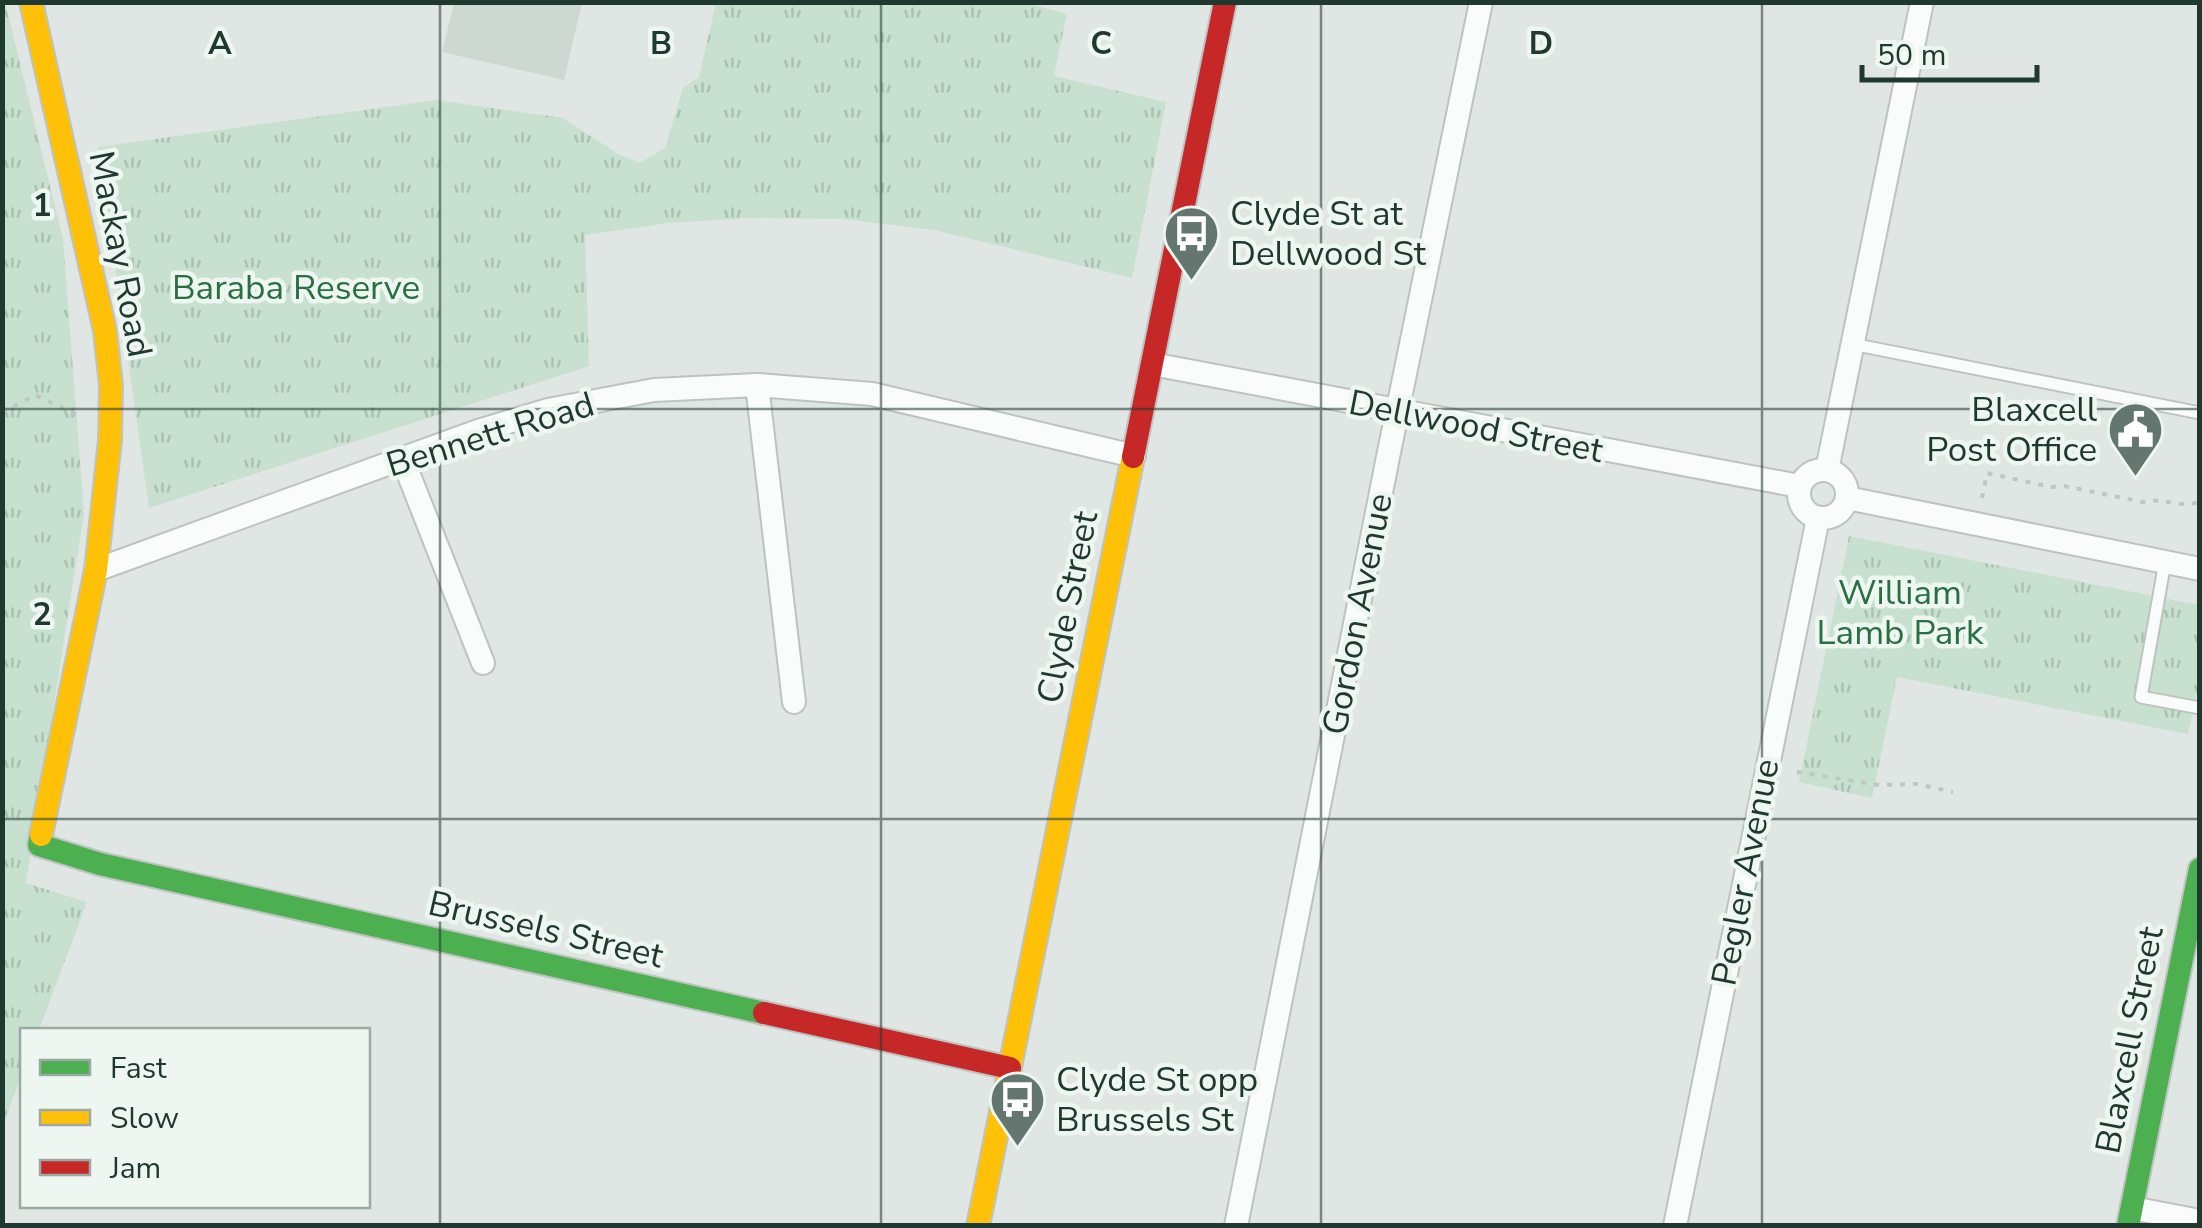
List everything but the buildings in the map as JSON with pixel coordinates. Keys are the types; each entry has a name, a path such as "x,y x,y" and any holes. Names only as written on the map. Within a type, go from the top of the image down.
{"street":[{"name":"Mackay Road","path":"31,2 105,331 111,386 110,440 96,570 38,845 68,854"},
{"name":"Clyde Street","path":"978,1226 1225,2"},
{"name":"Gordon Avenue","path":"1236,1226 1481,2"},
{"path":"1827,470 1922,2"},
{"name":"Dellwood Street","path":"1152,364 1800,486"},
{"path":"757,385 794,702"},
{"name":"Bennett Road","path":"96,570 478,431 578,403 654,390 757,385 872,394 1134,456"},
{"path":"403,460 483,663"},
{"path":"1827,470 1846,484 1846,498 1835,515 1818,518 1800,504 1800,486 1812,472 1827,470"},
{"path":"1846,498 2200,569"},
{"name":"Pegler Avenue","path":"1674,1226 1818,518"},
{"name":"Brussels Street","path":"68,854 1010,1068"},
{"name":"Blaxcell Street","path":"2130,1216 2200,869"},
{"path":"2130,1216 2200,1221"}],"lane":[{"path":"1852,344 2200,413"},
{"path":"2165,562 2141,697 2200,708"}],"path":[{"path":"2,413 35,396 86,420 110,413"},
{"path":"1982,498 1987,473 2142,502 2151,499 2189,506 2200,500"},
{"path":"1798,772 1879,785 1917,784 1953,792"}],"shaded area":[{"path":"454,3 582,3 564,80 442,52"}],"green space":[{"path":"5,2 63,239 84,513 26,883 87,902 40,1028 20,1028 20,1078 3,1125"},
{"name":"Baraba Reserve","path":"1022,2 1067,14 1054,76 1166,102 1132,278 934,230 843,219 751,218 668,223 585,235 589,366 149,508 98,147 436,100 563,118 618,154 640,163 665,148 683,88 699,77 716,3"},
{"name":"William Lamb Park","path":"1849,536 2199,605 2199,683 2188,734 1897,677 1872,798 1799,782"}],"traffic: fast":[{"path":"41,835 39,845 100,864 764,1013"},
{"path":"2128,1226 2200,869"}],"traffic: slow":[{"path":"31,2 105,331 111,386 110,440 96,570 41,835"},
{"path":"978,1226 1133,457"}],"traffic: jam":[{"path":"1133,457 1225,2"},
{"path":"764,1013 1010,1068"}],"place":[{"name":"Clyde St at Dellwood St","path":"1191,282"},
{"name":"Blaxcell Post Office","path":"2136,478"},
{"name":"Clyde St opp Brussels St","path":"1017,1148"}]}
